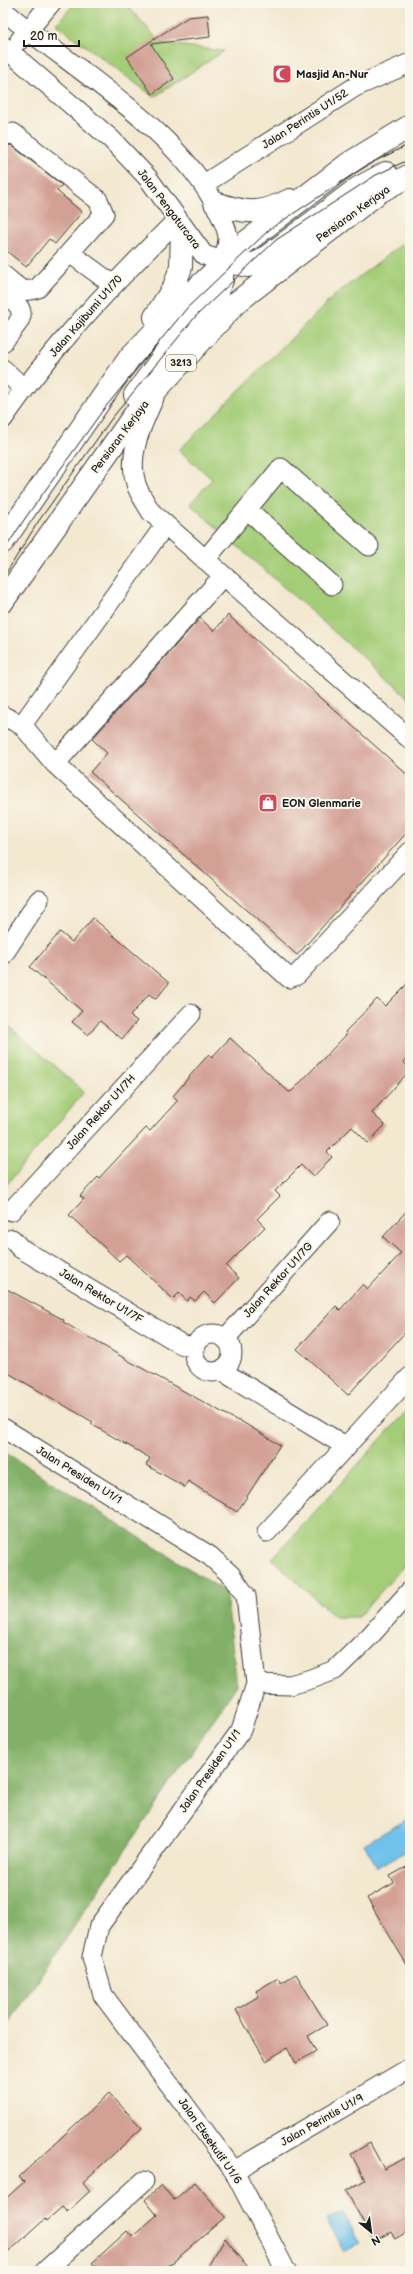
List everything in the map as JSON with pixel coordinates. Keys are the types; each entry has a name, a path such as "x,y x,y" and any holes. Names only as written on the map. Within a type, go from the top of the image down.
{"main road":[{"path":"130,357 223,261 348,164 410,126"},
{"path":"223,261 248,266 261,261 358,188 410,160"},
{"name":"Persiaran Kerjaya","path":"3,601 137,411 236,303 379,192 410,175"},
{"path":"215,204 242,212 268,210 319,186"},
{"path":"3,542 130,357 174,287 181,267 180,224"},
{"path":"47,539 99,446 176,339 214,298 222,280 223,261"}],"street":[{"path":"7,49 28,31 51,3"},
{"path":"3,10 28,31 143,119 175,151 204,184 215,204 228,237 223,261"},
{"name":"Jalan Pengaturcara","path":"7,49 111,139 148,178 204,255 223,261"},
{"name":"Jalan Perintis U1/52","path":"204,184 355,87 410,63"},
{"path":"3,136 13,133 98,200 104,214 38,288 29,292 23,291 3,275"},
{"name":"Jalan Kajibumi U1/70","path":"3,419 24,388 112,284 180,224"},
{"path":"70,253 112,284"},
{"path":"3,292 19,304 22,312 20,319 3,342"},
{"path":"3,369 24,388"},
{"path":"157,389 137,436 133,460 136,485 151,512 410,739"},
{"path":"205,560 282,468 369,546"},
{"path":"248,510 332,585"},
{"path":"22,725 165,525"},
{"path":"55,764 223,576"},
{"path":"3,716 22,725 55,764 289,978 297,975 410,852"},
{"path":"3,956 39,900"},
{"name":"Jalan Rektor U1/7H","path":"7,1210 190,1014"},
{"path":"7,1210 17,1220 18,1225 17,1230 7,1241"},
{"name":"Jalan Rektor U1/7G","path":"225,1338 330,1221"},
{"name":"Jalan Rektor U1/7F","path":"7,1241 181,1344 195,1348"},
{"path":"208,1335 220,1335 229,1343 232,1354 224,1368 213,1371 202,1368 195,1359 195,1348 202,1338 208,1335"},
{"path":"224,1368 230,1376 347,1447"},
{"path":"268,1532 410,1377"},
{"name":"Jalan Presiden U1/1","path":"3,1428 210,1556 231,1575 246,1596 256,1684 241,1730 99,1926 92,1957 103,1995 135,2040"},
{"path":"256,1684 290,1685 335,1670 370,1636 410,1591"},
{"name":"Jalan Eksekutif U1/6","path":"135,2040 174,2089 234,2172 286,2271"},
{"name":"Jalan Perintis U1/9","path":"234,2172 410,2068"},
{"path":"45,2271 144,2181"}],"green space":[{"path":"75,3 125,3 161,43 224,51 154,97 56,24"},
{"path":"410,238 410,699 190,504 212,479 179,450 335,295"},
{"path":"3,1021 84,1092 3,1189"},
{"path":"410,1407 410,1559 358,1617 335,1617 272,1559"},
{"path":"3,1451 226,1592 237,1685 3,2032"}],"water":[{"path":"406,1820 410,1827 410,1849 377,1867 364,1844"},
{"path":"343,2212 360,2243 344,2252 326,2220"}],"building":[{"path":"208,15 210,37 151,44 174,79 152,94 127,57 188,17"},
{"path":"11,145 62,185 57,191 82,212 55,244 49,239 26,267 3,248 3,147"},
{"name":"EON Glenmarie","path":"228,615 410,777 410,829 297,955 90,772 107,753 92,739 200,618 214,631"},
{"path":"93,918 169,983 156,999 149,994 130,1016 137,1021 122,1039 100,1021 88,1035 72,1022 82,1011 30,967 60,932 72,942"},
{"path":"410,981 410,1055 404,1062 410,1070 372,1113 385,1125 368,1143 352,1127 327,1152 332,1157 313,1177 301,1165 275,1191 280,1196 257,1219 265,1227 226,1266 239,1278 215,1303 204,1292 195,1301 190,1297 187,1301 179,1293 173,1299 126,1255 119,1261 69,1215 84,1199 80,1196 98,1177 99,1178 146,1128 150,1131 178,1100 173,1096 209,1054 212,1057 230,1038 289,1092 292,1091 347,1034 345,1032 377,999 385,1006"},
{"path":"410,1207 410,1327 348,1395 297,1349 336,1306 340,1310 363,1284 368,1289 401,1253 383,1237"},
{"path":"3,1287 64,1320 63,1322 129,1361 238,1421 239,1420 280,1445 237,1512 188,1481 185,1487 146,1465 150,1458 91,1424 93,1422 3,1370"},
{"path":"410,1865 410,1970 367,1898 394,1883 390,1876"},
{"path":"296,1974 327,2025 308,2036 316,2051 296,2063 287,2048 266,2061 236,2010 259,1996 256,1991 278,1978 281,1983"},
{"path":"109,2093 142,2128 83,2182 90,2191 67,2212 62,2207 46,2221 45,2219 3,2257 3,2201 24,2182 19,2177"},
{"path":"370,2143 384,2169 405,2158 410,2167 410,2230 395,2239 391,2232 374,2241 346,2191 365,2180 351,2154"},
{"path":"195,2182 225,2217 163,2271 100,2271 92,2263 127,2231 132,2237 157,2215 145,2200 161,2185 174,2200"},
{"path":"225,2238 251,2271 205,2271"}],"tram line":[{"path":"3,552 26,517 103,410 187,308 270,229 367,165 410,144"},
{"path":"3,578 38,522 112,418 196,316 276,240 376,175 410,159"}],"place":[{"name":"Masjid An-Nur","path":"282,74"},
{"name":"EON Glenmarie","path":"268,803"}]}
